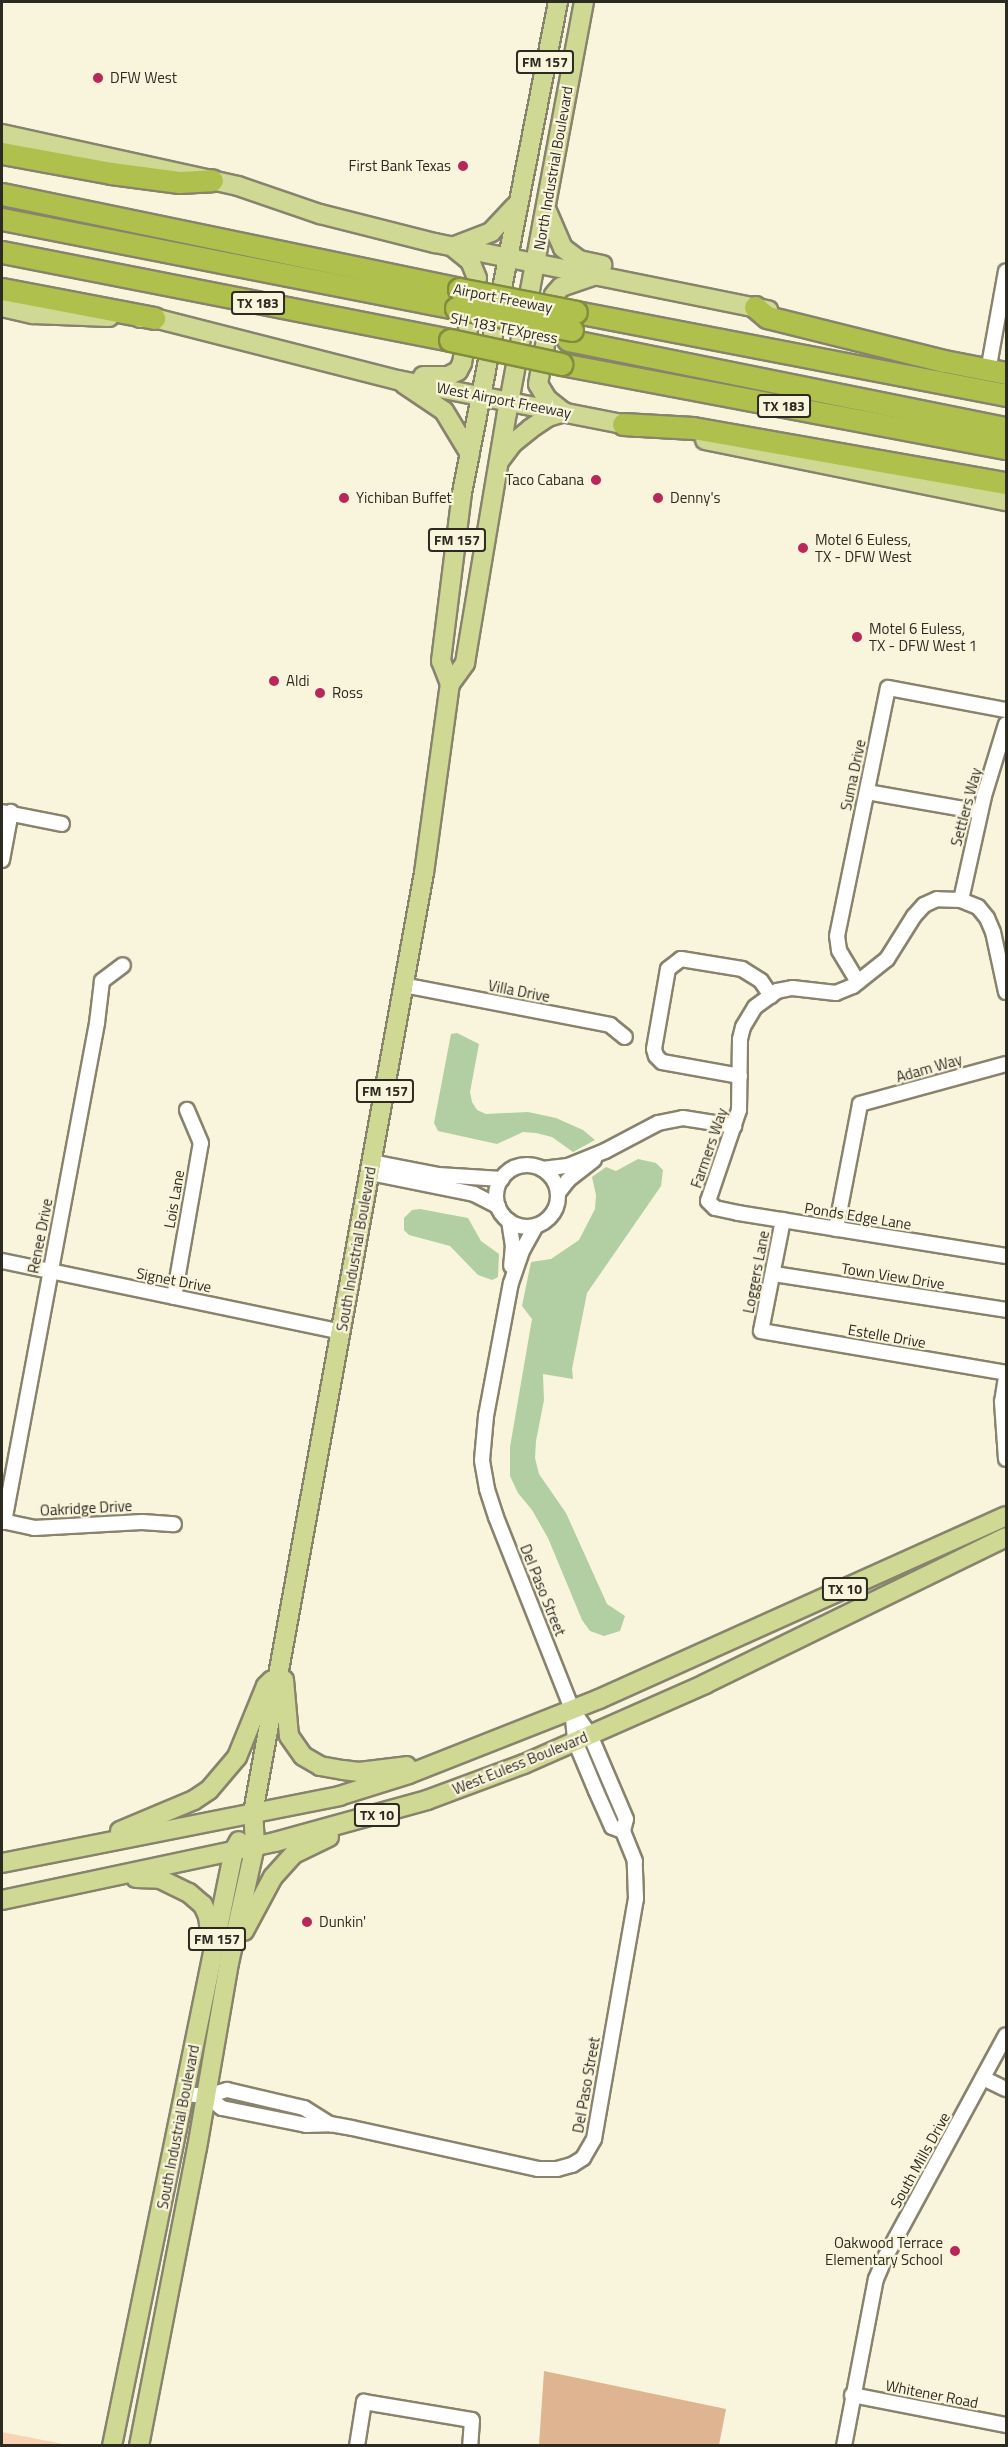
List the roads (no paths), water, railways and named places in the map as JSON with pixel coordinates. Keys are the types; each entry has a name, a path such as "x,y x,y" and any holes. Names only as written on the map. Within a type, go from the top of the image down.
{"highway":[{"path":"2,153 122,175 179,182 212,180"},
{"name":"Airport Freeway","path":"2,194 457,305 572,327 1006,395"},
{"name":"SH 183 TEXpress","path":"2,219 572,327 1006,413"},
{"name":"SH 183 TEXpress","path":"2,229 457,305"},
{"name":"TX 183","path":"2,252 561,364 1006,448"},
{"path":"2,289 154,318"},
{"path":"755,307 767,317 944,361 1001,366"},
{"name":"SH 183 TEXpress","path":"572,327 1006,428"},
{"path":"623,424 693,428 1006,483"}],"main road":[{"name":"North Industrial Boulevard","path":"494,328 558,2"},
{"name":"North Industrial Boulevard","path":"522,334 584,2"},
{"path":"2,134 241,186 364,227 536,265 682,291 755,307"},
{"path":"453,247 491,232 505,220 518,202"},
{"path":"546,209 564,248 579,260 662,279 682,291"},
{"path":"391,378 405,372 430,378 448,376 458,371 462,363 477,278 470,261 453,247"},
{"path":"564,412 547,399 538,384 554,295 561,287 595,275"},
{"name":"West Airport Freeway","path":"2,307 33,314 154,318 391,378 1006,501"},
{"name":"South Industrial Boulevard","path":"450,684 441,661 462,494 494,328"},
{"name":"South Industrial Boulevard","path":"139,2445 207,2096 230,1963 255,1846 253,1813 424,873 450,684 465,663 522,334"},
{"path":"391,378 444,411 470,454"},
{"path":"499,462 513,443 530,429 548,417 564,412"},
{"name":"West Euless Boulevard","path":"2,1863 339,1796 447,1759 572,1709 1006,1516"},
{"name":"West Euless Boulevard","path":"2,1900 255,1846 390,1812 524,1764 705,1684 1006,1538"},
{"path":"281,1653 289,1736 303,1756 320,1766 359,1772 447,1759"},
{"path":"84,1845 194,1800 209,1790 237,1757 266,1686 278,1675"},
{"path":"230,1963 273,1876 294,1854 390,1812"},
{"name":"South Industrial Boulevard","path":"112,2445 234,1850 253,1813"},
{"path":"123,1875 160,1879 177,1885 203,1905 212,1927 211,1969"},
{"path":"139,2317 163,2322"}],"street":[{"path":"1001,366 1006,271"},
{"name":"Suma Drive","path":"858,982 839,950 837,936 888,687 1006,710"},
{"name":"Settlers Way","path":"961,900 980,812 1006,724"},
{"path":"867,792 980,812"},
{"path":"2,860 6,812 62,824"},
{"name":"Farmers Way","path":"708,1201 741,1101 740,1039 743,1027 755,1007 777,991 792,988 836,993 858,982 887,959 906,927 924,905 937,899 961,900"},
{"path":"961,900 978,907 1001,942 1006,992"},
{"path":"740,1076 662,1062 656,1056 654,1049 668,969 671,964 681,959 741,969 761,981 771,996"},
{"name":"Renee Drive","path":"3,1522 97,1023 102,981 123,965"},
{"name":"Villa Drive","path":"403,985 610,1025 625,1036"},
{"name":"Adam Way","path":"836,1229 860,1104 1006,1064"},
{"name":"Lois Lane","path":"174,1297 201,1143 187,1110"},
{"path":"542,1169 568,1166 605,1151 658,1123 683,1118 734,1126"},
{"path":"509,1221 526,1227 536,1226 550,1217 555,1210 558,1193 568,1180 605,1151"},
{"path":"498,1206 498,1187 502,1179 516,1168 533,1166 542,1169 549,1175 558,1193"},
{"path":"371,1168 502,1179"},
{"path":"371,1168 474,1194 498,1206 509,1221 513,1245 511,1283"},
{"name":"Ponds Edge Lane","path":"708,1201 715,1208 1006,1256"},
{"name":"Loggers Lane","path":"761,1331 783,1220"},
{"path":"511,1283 523,1249 536,1226"},
{"name":"Signet Drive","path":"2,1261 50,1273 341,1332"},
{"name":"Town View Drive","path":"774,1274 1006,1310"},
{"name":"Del Paso Street","path":"184,2094 207,2096 226,2090 304,2108 330,2124 538,2169 557,2169 572,2165 583,2158 594,2139 636,1899 635,1861 623,1831 612,1827 583,1738 487,1489 482,1460 483,1437 511,1283"},
{"name":"Estelle Drive","path":"761,1331 1006,1375"},
{"path":"1006,1375 1002,1402 1006,1459"},
{"name":"Oakridge Drive","path":"3,1522 34,1528 142,1522 174,1524"},
{"name":"South Mills Drive","path":"843,2445 870,2305 886,2256 1006,2035"},
{"path":"983,2078 1006,2089"},
{"name":"Whitener Road","path":"852,2396 1006,2425"},
{"path":"357,2445 364,2402 472,2420 470,2445"}],"place":[{"name":"DFW West","path":"98,78"},
{"name":"First Bank Texas","path":"463,166"},
{"name":"Taco Cabana","path":"596,480"},
{"name":"Yichiban Buffet","path":"344,498"},
{"name":"Denny's","path":"658,498"},
{"name":"Motel 6 Euless, TX - DFW West","path":"803,548"},
{"name":"Motel 6 Euless, TX - DFW West 1","path":"857,637"},
{"name":"Aldi","path":"274,681"},
{"name":"Ross","path":"320,693"},
{"name":"Dunkin'","path":"307,1922"},
{"name":"Oakwood Terrace Elementary School","path":"955,2251"}]}
